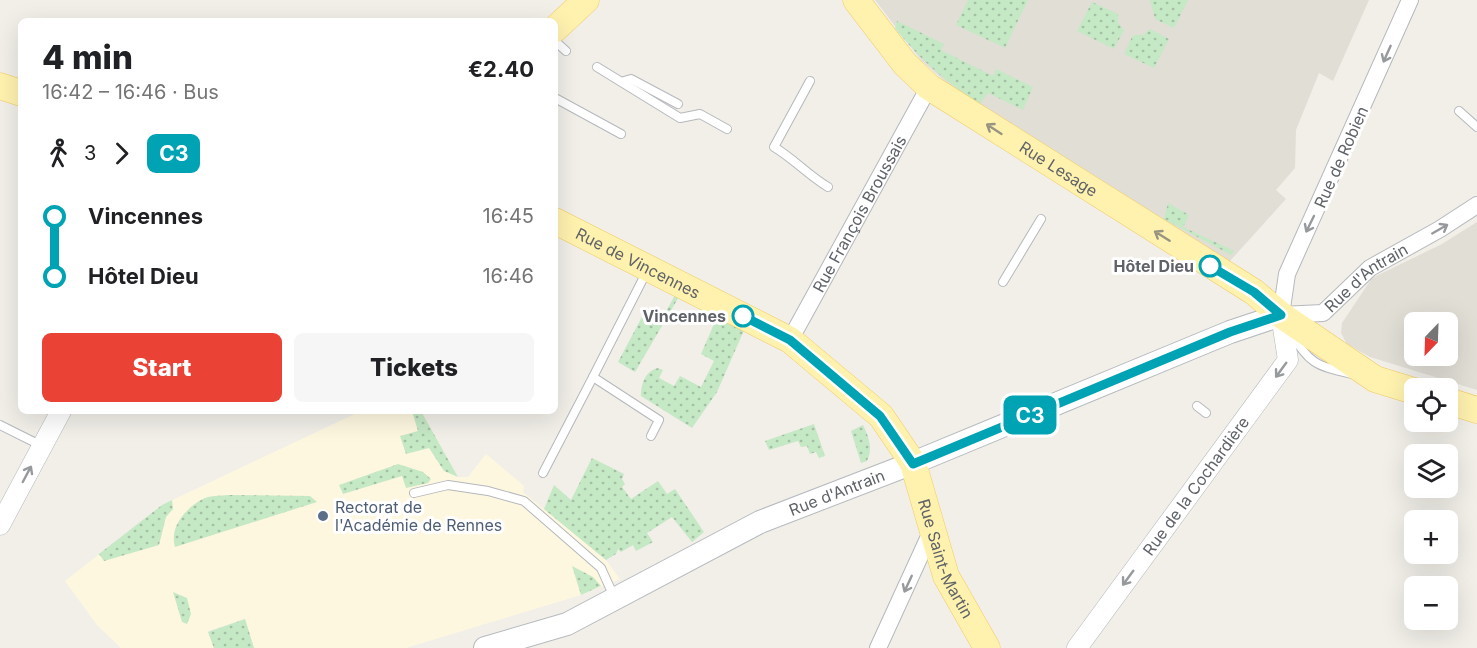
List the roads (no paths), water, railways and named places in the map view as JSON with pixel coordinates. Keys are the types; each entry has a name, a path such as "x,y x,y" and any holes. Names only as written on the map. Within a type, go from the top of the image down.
{"main road":[{"path":"560,40 586,0"},
{"name":"Rue Lesage","path":"856,0 905,64 929,87 1062,179 1247,288 1281,315 1375,379 1404,389"},
{"path":"0,86 18,92"},
{"name":"Rue de Vincennes","path":"558,222 790,340 880,416 913,464"},
{"name":"Rue d'Antrain","path":"485,648 567,624 760,522 913,464 1230,332 1281,315"},
{"path":"1458,404 1477,410"},
{"name":"Rue Saint-Martin","path":"913,464 946,576 987,648"}],"street":[{"name":"Rue de Robien","path":"1281,315 1287,274 1410,0"},
{"name":"Rue François Broussais","path":"790,340 858,204 929,87"},
{"name":"Rue d'Antrain","path":"1281,315 1323,313 1370,268 1440,230 1477,205"},
{"name":"Rue de la Cochardière","path":"1077,648 1288,360 1281,315"},
{"path":"0,525 59,414"},
{"path":"878,648 932,530"}],"lane":[{"path":"597,67 624,81 631,91 681,118 700,114 727,129"},
{"path":"624,81 632,79 678,104"},
{"path":"810,81 774,147 792,158 807,175 828,187"},
{"path":"558,103 621,134"},
{"path":"1459,111 1477,127"},
{"path":"1003,282 1041,219"},
{"path":"543,473 649,268"},
{"path":"593,377 659,420 651,436"},
{"path":"1197,406 1206,413"},
{"path":"0,425 42,446"},
{"path":"414,493 448,485 524,501 601,568 615,599"}],"place":[{"name":"Hôtel Dieu","path":"1210,266"},
{"name":"Vincennes","path":"743,316"},
{"name":"Rectorat de l'Académie de Rennes","path":"323,516"}]}
